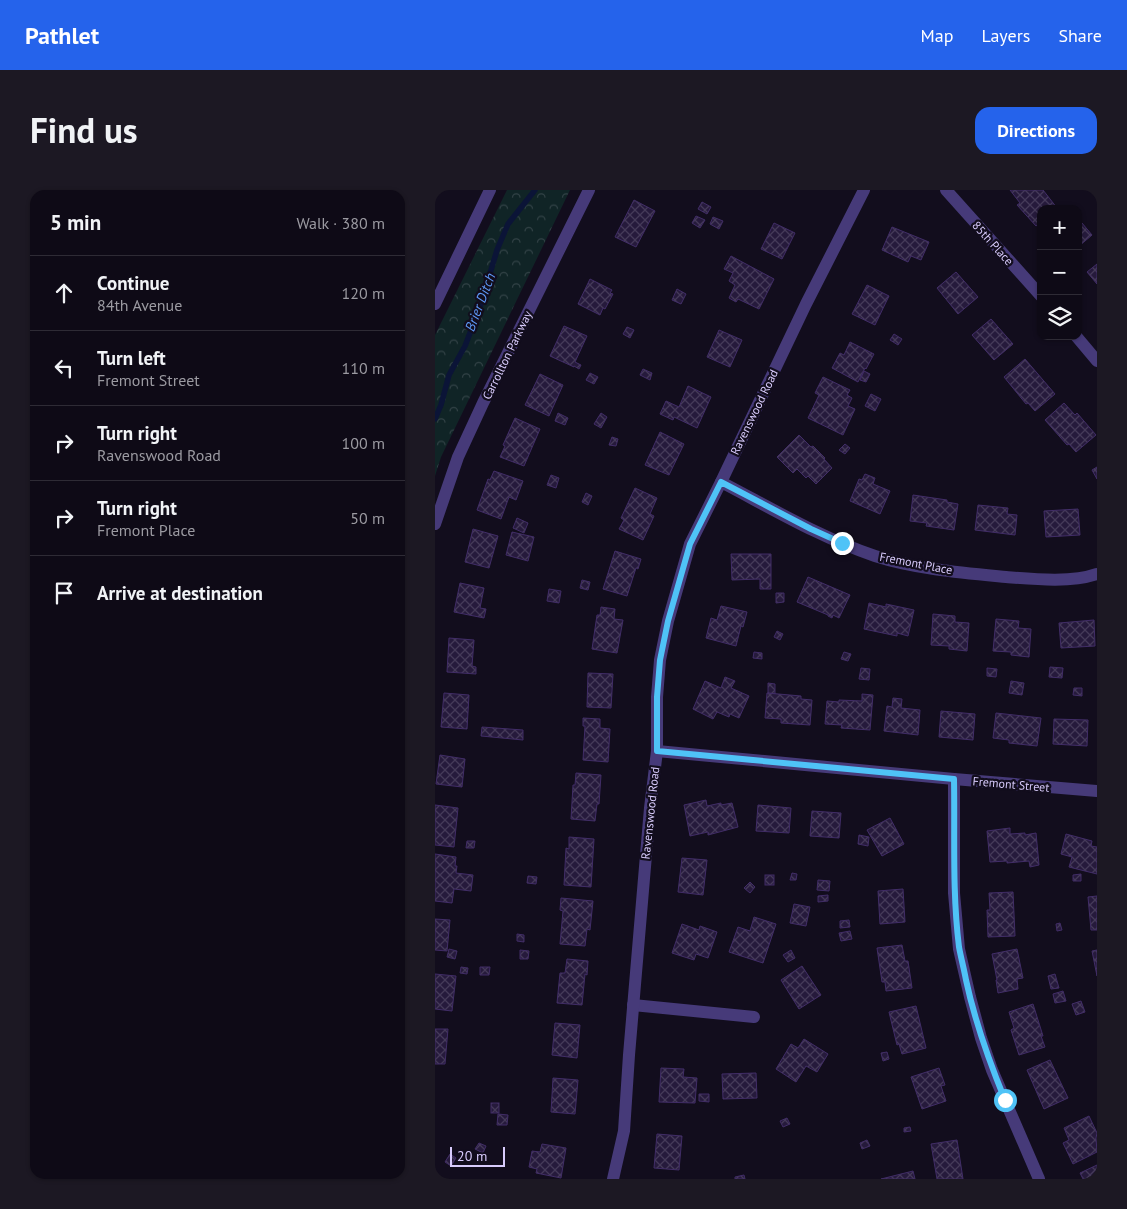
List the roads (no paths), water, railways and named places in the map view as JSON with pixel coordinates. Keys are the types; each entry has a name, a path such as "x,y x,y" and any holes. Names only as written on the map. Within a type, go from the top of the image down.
{"street":[{"path":"435,304 490,190"},
{"name":"Carrollton Parkway","path":"435,524 458,457 589,190"},
{"name":"Ravenswood Road","path":"613,1179 624,1131 650,808 657,751 657,697 660,660 668,621 690,544 806,304 864,190"},
{"name":"85th Place","path":"946,190 1040,295"},
{"path":"1079,340 1097,362"},
{"name":"Fremont Place","path":"721,482 811,529 876,556 916,566 1018,578 1065,579 1097,574"},
{"name":"Fremont Street","path":"657,751 1097,791"},
{"path":"954,779 954,893 959,948 981,1038 1039,1179"},
{"path":"633,1005 754,1017"}],"waterway":[{"name":"Brier Ditch","path":"435,419 449,375 465,346 480,307 497,250 508,224 535,190"}]}
